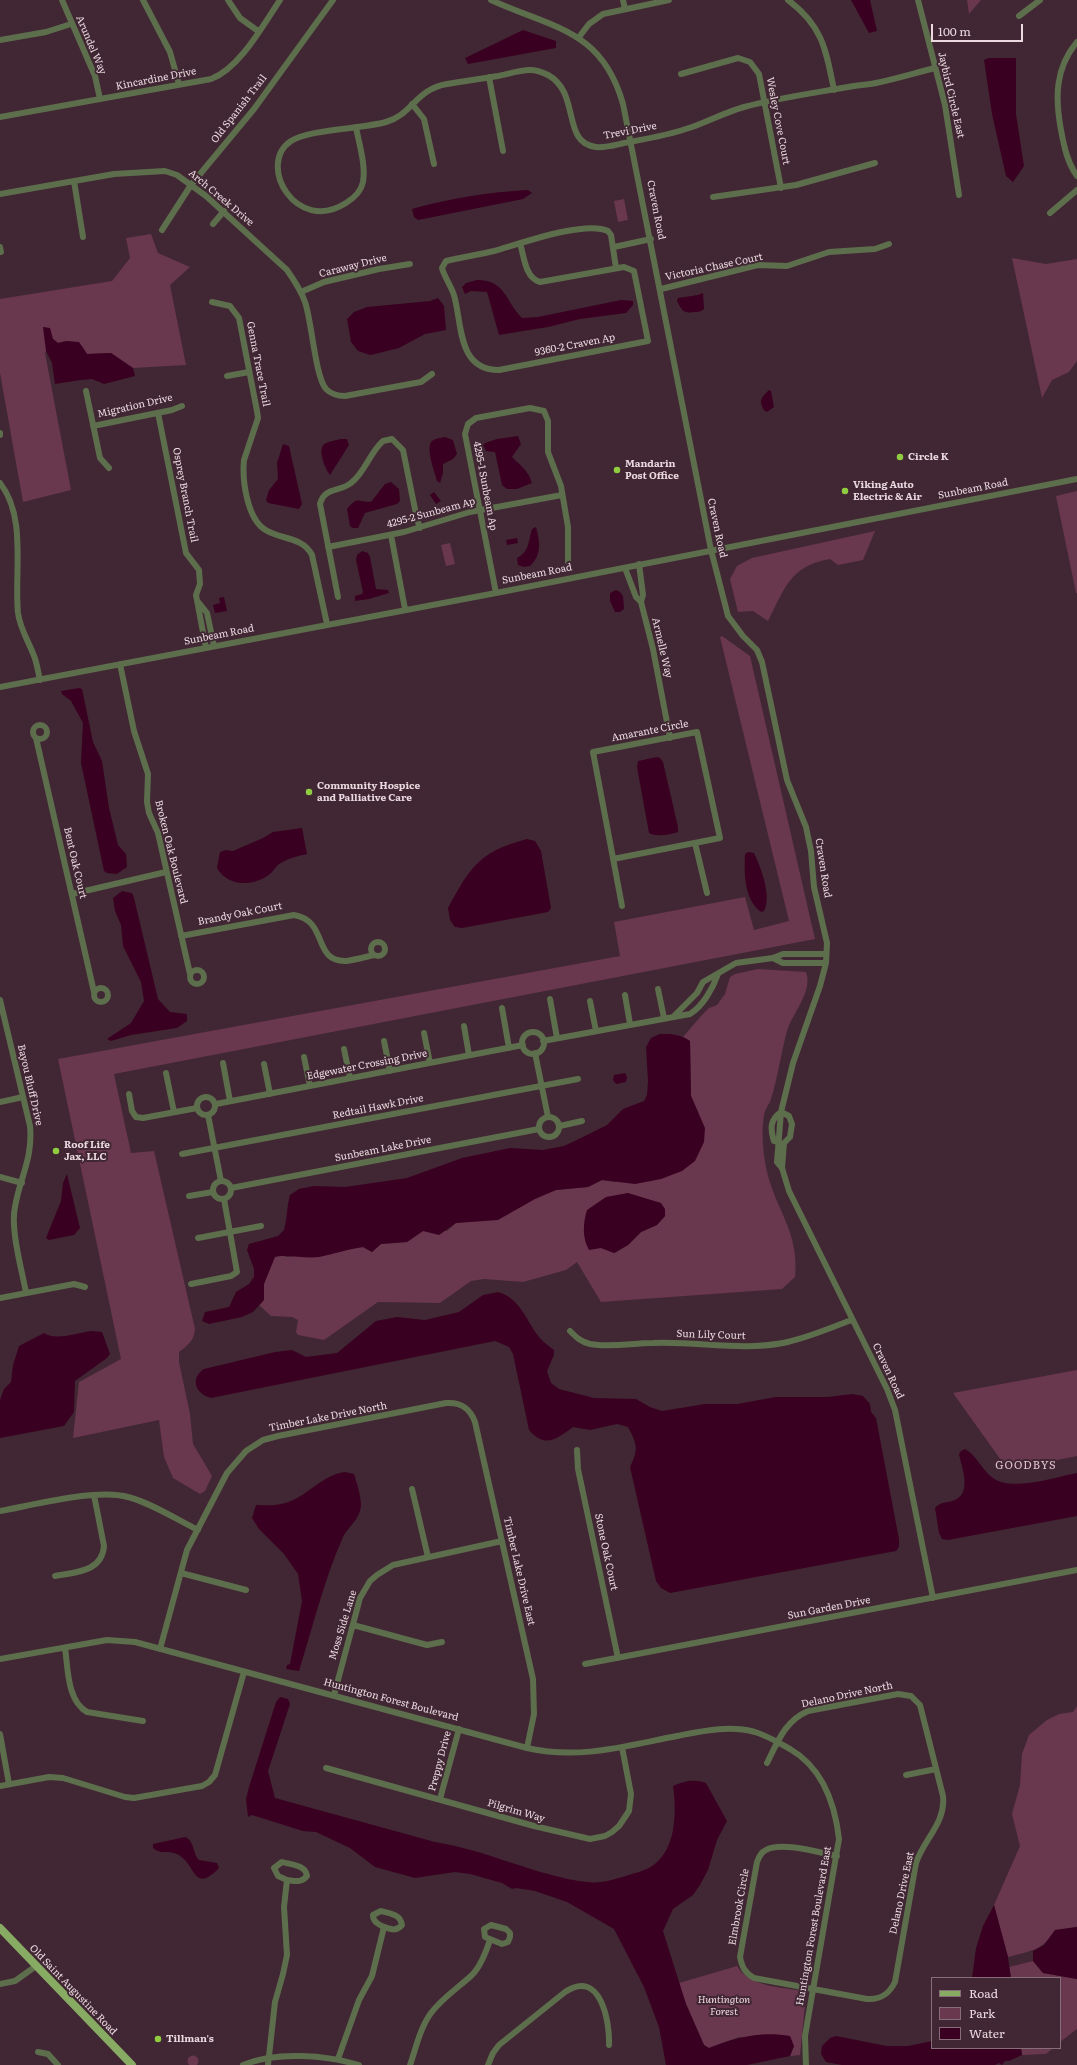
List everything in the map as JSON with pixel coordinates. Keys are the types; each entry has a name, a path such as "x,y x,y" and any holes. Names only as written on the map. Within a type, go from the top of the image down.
{"main road":[{"name":"Old Saint Augustine Road","path":"0,1928 132,2065"}],"street":[{"name":"Arundel Way","path":"62,0 71,24 93,70 100,99"},
{"path":"143,0 170,52 179,84"},
{"path":"228,0 240,18 258,31"},
{"name":"Kincardine Drive","path":"0,118 211,79 226,71 258,31 280,0"},
{"name":"Old Spanish Trail","path":"162,230 191,185 254,109 333,0"},
{"name":"Craven Road","path":"492,0 556,25 579,37 597,54 615,79 624,104 711,550 728,616 743,636 757,650 762,662 787,780 806,827 811,851 814,887 827,943 826,963 820,986 793,1063 782,1112 774,1117 771,1125 774,1141 781,1143 790,1137 792,1124 788,1116 782,1112"},
{"path":"623,0 625,9"},
{"path":"579,37 589,24 603,14 669,0"},
{"path":"788,0 807,16 822,39 834,90"},
{"name":"Jaybird Circle East","path":"918,0 949,128 959,195"},
{"path":"1019,16 1040,0"},
{"path":"0,40 46,32 71,24"},
{"path":"1077,42 1063,65 1057,90 1057,109 1067,158 1077,176"},
{"name":"Wesley Cove Court","path":"681,74 731,59 744,59 756,67 765,102 781,188"},
{"name":"Trevi Drive","path":"356,127 363,182 357,195 338,208 321,212 299,206 290,199 282,185 279,174 278,159 286,144 296,138 356,127 385,122 395,118 422,94 434,87 529,70 545,74 558,83 566,95 573,126 581,140 597,147 632,142 690,128 729,112 765,102 874,84 935,68"},
{"path":"490,77 503,151"},
{"path":"412,104 424,119 434,164"},
{"path":"713,197 781,188 875,163"},
{"name":"Arch Creek Drive","path":"0,194 120,173 155,171 177,175 224,211 286,270 301,292 308,313 320,377 323,384 329,391 334,394 345,396 421,382 432,374"},
{"path":"74,181 83,237"},
{"path":"1050,213 1077,190"},
{"path":"213,224 224,211"},
{"name":"9360-2 Craven Ap","path":"598,228 608,231 611,235 614,246 616,268 629,268 634,271 636,276 648,341 499,370 491,370 477,364 467,352 455,298 444,275 443,264 446,261 493,251 520,243 556,232 598,228"},
{"path":"614,246 651,239"},
{"path":"520,243 528,272 531,277 540,282 616,268"},
{"name":"Victoria Chase Court","path":"661,289 758,265 787,266 829,252 875,249 889,244"},
{"name":"Caraway Drive","path":"301,292 324,282 379,269 410,264"},
{"name":"Genna Trace Trail","path":"212,302 230,306 236,311 239,318 258,418 244,460 243,468 250,511 258,524 265,530 300,542 309,549 327,624"},
{"path":"227,376 249,372"},
{"path":"86,391 100,458 108,468"},
{"name":"Migration Drive","path":"93,426 158,413 182,406"},
{"name":"4295-1 Sunbeam Ap","path":"496,593 465,434 468,424 476,418 530,408 540,409 547,415 548,452 562,495 568,528 568,562"},
{"name":"Osprey Branch Trail","path":"158,413 186,553 199,570 200,584 196,595 206,648"},
{"path":"338,597 320,504 321,498 328,491 341,488 354,481 383,441 392,439 399,443 403,450 420,528"},
{"name":"Sunbeam Road","path":"0,687 405,609 496,593 1077,479"},
{"path":"0,483 8,495 18,540 18,614 24,634 34,656 40,680"},
{"name":"4295-2 Sunbeam Ap","path":"328,547 420,528 457,515 562,495"},
{"path":"391,535 405,609"},
{"path":"639,564 643,595 641,602"},
{"name":"Armelle Way","path":"625,568 636,597 641,602 653,649 670,738"},
{"path":"197,600 207,613 214,646"},
{"name":"Broken Oak Boulevard","path":"120,664 134,730 148,774 147,802 149,813 158,833 190,974"},
{"name":"Amarante Circle","path":"697,732 720,838 695,843 613,859 593,752 697,732"},
{"name":"Bent Oak Court","path":"36,738 94,992"},
{"path":"695,843 707,893"},
{"path":"613,859 622,906"},
{"path":"72,894 166,872"},
{"name":"Brandy Oak Court","path":"181,936 294,915 307,919 312,923 319,934 322,947 334,958 347,961 374,955"},
{"path":"674,1016 697,993 703,982 736,963 773,958 783,954 826,954"},
{"path":"773,958 783,963 826,963"},
{"path":"543,1041 674,1016 683,1017 696,1010 712,990 718,974"},
{"path":"658,988 664,1018"},
{"path":"624,995 630,1024"},
{"path":"550,999 558,1038"},
{"name":"Bayou Bluff Drive","path":"0,1000 3,1029 23,1097 31,1142 30,1156 15,1207 14,1224 26,1293"},
{"path":"590,1001 596,1031"},
{"path":"502,1008 509,1048"},
{"path":"464,1026 469,1055"},
{"path":"424,1033 430,1063"},
{"path":"531,1033 539,1034 543,1041 542,1049 535,1053 527,1052 523,1045 524,1038 531,1033"},
{"path":"384,1041 390,1071"},
{"name":"Edgewater Crossing Drive","path":"216,1104 523,1045"},
{"path":"344,1049 350,1078"},
{"path":"535,1053 548,1117"},
{"path":"304,1057 310,1086"},
{"path":"223,1063 230,1101"},
{"path":"264,1064 270,1094"},
{"path":"166,1073 174,1112"},
{"name":"Redtail Hawk Drive","path":"182,1154 578,1078"},
{"path":"129,1094 132,1111 136,1117 144,1118 197,1108"},
{"path":"0,1102 23,1097"},
{"path":"205,1097 212,1098 216,1104 214,1111 208,1115 201,1114 197,1108 199,1100 205,1097"},
{"path":"208,1115 221,1181"},
{"path":"548,1117 555,1119 560,1126 558,1133 551,1138 543,1136 539,1129 541,1121 548,1117"},
{"path":"560,1126 582,1121"},
{"name":"Sunbeam Lake Drive","path":"231,1188 539,1129"},
{"name":"Craven Road","path":"781,1143 782,1168 789,1191 887,1389 895,1410 932,1598"},
{"path":"0,1177 22,1183"},
{"path":"221,1181 227,1182 231,1188 230,1195 224,1199 217,1197 214,1192 215,1185 221,1181"},
{"path":"190,1196 214,1192"},
{"path":"191,1284 231,1276 237,1272 224,1199"},
{"path":"198,1238 261,1226"},
{"path":"0,1298 74,1284 85,1287"},
{"name":"Sun Lily Court","path":"570,1331 577,1339 589,1344 612,1346 653,1343 753,1346 783,1343 813,1336 852,1320"},
{"name":"Timber Lake Drive North","path":"160,1649 187,1550 219,1487 232,1465 242,1454 254,1445 271,1438 446,1403 462,1405"},
{"name":"Timber Lake Drive East","path":"462,1405 470,1411 475,1422 533,1679 534,1714 527,1748"},
{"name":"Stone Oak Court","path":"577,1450 578,1469 618,1658"},
{"path":"412,1489 428,1557"},
{"path":"0,1511 94,1495 110,1494 129,1497 198,1530"},
{"path":"55,1576 91,1569 98,1563 103,1555 104,1546 94,1495"},
{"name":"Moss Side Lane","path":"334,1695 360,1598 370,1581 393,1565 502,1541"},
{"name":"Sun Garden Drive","path":"585,1664 1077,1570"},
{"path":"181,1573 246,1590"},
{"path":"353,1625 427,1645 442,1642"},
{"name":"Huntington Forest Boulevard","path":"0,1659 120,1640 135,1642 527,1748 572,1754 622,1747 709,1730 729,1729 755,1732 777,1742"},
{"path":"65,1648 74,1698 81,1709 87,1712 143,1721"},
{"path":"0,1786 49,1777 63,1778 125,1797 134,1798 202,1786 209,1782 215,1775 244,1672"},
{"name":"Delano Drive North","path":"767,1763 777,1742 791,1721 808,1711 898,1694 911,1696"},
{"name":"Delano Drive East","path":"875,1999 886,1994 895,1982 916,1863 922,1847 941,1817 943,1803 923,1710 911,1696"},
{"name":"Preppy Drive","path":"440,1799 459,1729"},
{"path":"0,1734 9,1784"},
{"name":"Huntington Forest Boulevard East","path":"777,1742 804,1759 824,1784 834,1807 839,1839 838,1856 805,2036 806,2065"},
{"name":"Pilgrim Way","path":"326,1768 582,1838 598,1838 612,1832 619,1826 625,1818 631,1804 631,1794 622,1747"},
{"path":"906,1775 936,1769"},
{"name":"Elmbrook Circle","path":"838,1856 774,1847 765,1850 757,1862 740,1957 742,1965 749,1975 754,1978 875,1999"},
{"path":"282,1862 303,1868 306,1872 307,1876 303,1880 297,1882 287,1880 278,1876 275,1872 274,1868 282,1862"},
{"path":"268,2062 275,2002 287,1955 284,1907 287,1880"},
{"path":"338,2059 359,2000 372,1976 384,1927"},
{"path":"410,2065 422,2031 430,2014 446,1996 472,1975 486,1953 490,1940"},
{"path":"0,1984 15,1981 36,1966"},
{"path":"488,2065 493,2053 499,2045 565,1992 571,1988 580,1986 592,1989 601,1999 609,2030 609,2045"},
{"path":"38,2052 48,2054 58,2065"},
{"path":"243,2065 310,2057 338,2059 359,2065"}],"green space":[{"path":"967,0 981,0 969,14"},
{"path":"624,199 628,220 618,222 614,201"},
{"path":"151,234 158,253 190,267 170,285 186,365 133,368 111,353 87,354 82,346 65,341 58,343 53,339 45,353 71,490 23,502 0,373 0,299 112,281 130,258 126,238"},
{"path":"1012,258 1046,264 1077,259 1077,361 1069,372 1052,380 1042,398"},
{"path":"1077,491 1077,593 1076,593 1056,496"},
{"path":"875,531 863,560 838,565 830,559 817,562 797,573 790,580 779,598 768,621 753,611 738,612 730,579 737,566 752,558"},
{"path":"450,543 455,564 446,566 441,545"},
{"path":"722,636 750,656 815,939 114,1074 131,1153 154,1151 195,1329 192,1340 179,1352 179,1362 190,1414 193,1444 212,1476 205,1491 200,1494 173,1478 164,1457 159,1420 73,1438 79,1382 121,1359 58,1059 620,956 614,922 745,897 754,930 789,921 720,637"},
{"path":"758,969 806,972 807,987 805,994 787,1031 773,1091 763,1122 763,1146 768,1176 772,1190 791,1236 794,1248 795,1277 782,1289 601,1302 577,1262 566,1270 523,1282 484,1279 471,1281 440,1303 378,1302 324,1340 298,1335 296,1332 298,1320 292,1317 271,1316 259,1305 263,1298 263,1287 266,1277 275,1257 281,1255 287,1257 363,1247 372,1252 381,1244 407,1242 423,1231 447,1231 456,1223 470,1221 556,1190 588,1187 602,1180 615,1182 699,1114 691,1096 690,1041 683,1037 709,1008 717,1005 725,994 730,977 735,974","holes":["665,1216 657,1225 641,1232 628,1245 615,1253 601,1248"]},
{"path":"1077,1370 1077,1456 1008,1470 953,1393"},
{"path":"1077,1706 1077,1927 1055,1930 1041,1946 1008,1957 994,1905 1020,1846 1012,1814 1020,1785 1022,1754 1029,1735 1047,1720 1059,1714 1073,1712"},
{"path":"1033,1961 1043,1973 1077,1979 1077,2029 1061,2041 1061,1977 1011,1977 1009,1967"},
{"name":"Huntington Forest","path":"737,1966 742,1973 757,1982 776,1987 803,1991 806,1995 800,2055 790,2056 794,2046 739,2037 709,2048 704,2045 686,2004 679,1983"},
{"path":"1021,2049 1052,2049 1046,2054 1022,2055"},
{"path":"191,2056 195,2056 197,2057 197,2065 191,2066 188,2063 188,2059"}],"water":[{"path":"851,0 870,0 877,31 869,33"},
{"path":"523,30 556,41 556,48 468,64 465,58"},
{"path":"989,58 1016,58 1016,114 1024,166 1013,182 1006,176 992,114 984,60"},
{"path":"528,190 532,193 523,199 418,220 414,217 412,209 470,196"},
{"path":"477,280 487,281 500,288 522,318 538,317 621,300 633,301 633,305 626,313 580,319 548,327 499,335 487,292 471,291 465,294 462,287 466,283"},
{"path":"703,293 704,309 699,312 685,312 677,301 678,298"},
{"path":"438,298 444,306 446,330 425,334 399,348 370,355 358,351 351,342 347,319 354,312 367,307 430,301"},
{"path":"43,327 50,328 53,339 58,343 67,341 79,342 87,354 111,353 133,368 135,376 104,384 92,379 55,384 52,363 46,351"},
{"path":"769,390 771,391 774,407 767,412 762,407 761,401"},
{"path":"518,436 521,444 512,457 526,471 532,483 517,489 507,489 502,485 495,452 486,451 483,445 497,439"},
{"path":"445,437 453,440 457,454 453,459 443,464 443,473 440,483 437,481 431,460 430,444 432,441"},
{"path":"347,439 349,445 330,475 322,458 323,445 331,441"},
{"path":"283,444 289,446 302,504 299,509 268,503 266,500 269,490 278,479 277,463"},
{"path":"391,482 399,489 400,501 397,504 365,513 358,528 353,528 350,526 347,509 353,502 371,502 385,484"},
{"path":"434,492 441,501 436,504 430,495"},
{"path":"536,527 539,543 537,557 530,566 524,567 518,565 517,558 526,549 532,529"},
{"path":"517,538 518,543 507,545 506,540"},
{"path":"362,551 368,553 370,557 376,589 388,590 389,593 369,599 355,601 355,596 362,594 363,592 356,560 357,555"},
{"path":"616,590 623,596 624,609 620,612 615,612 610,601 610,593"},
{"path":"224,597 227,611 215,613 213,605 220,603 219,598"},
{"path":"79,688 82,689 93,742 102,761 109,808 118,845 126,854 127,867 117,874 107,873 104,871 81,763 83,723 71,701 62,694 61,691"},
{"path":"657,757 663,762 678,827 678,832 671,834 655,835 649,833 637,767 638,761"},
{"path":"302,828 307,854 284,861 263,878 249,883 234,882 228,879 217,868 220,852 226,850 233,851 273,832"},
{"path":"527,839 535,841 541,851 551,908 548,912 462,928 455,927 450,920 448,908 470,871 487,855 498,849"},
{"path":"748,852 754,853 765,882 767,898 764,911 761,912 751,901 746,886 745,854"},
{"path":"122,891 132,893 134,898 158,999 170,1012 187,1014 187,1021 177,1028 131,1035 111,1041 107,1039 131,1023 144,1001 141,982 123,946 121,925 115,911 113,898"},
{"path":"660,1034 676,1035 690,1041 691,1096 705,1128 704,1142 695,1161 682,1171 661,1179 635,1184 602,1180 588,1187 556,1190 535,1199 498,1220 456,1223 439,1235 423,1231 407,1242 381,1244 372,1252 363,1247 319,1257 275,1257 264,1284 264,1300 253,1312 242,1317 209,1324 202,1321 205,1312 229,1307 236,1292 249,1284 254,1277 254,1269 247,1250 249,1244 278,1236 284,1230 290,1195 299,1189 314,1186 345,1187 407,1178 462,1158 510,1148 543,1150 564,1146 607,1125 623,1109 644,1101 647,1095 648,1082 646,1047 651,1038"},
{"path":"625,1073 627,1077 626,1082 616,1084 613,1080 614,1075"},
{"path":"67,1174 80,1228 74,1235 49,1240 46,1238 61,1201 63,1183"},
{"path":"628,1193 661,1203 665,1209 665,1216 657,1225 641,1232 628,1245 614,1253 601,1248 589,1250 585,1241 584,1230 587,1210 606,1197"},
{"path":"498,1292 506,1295 517,1304 539,1337 554,1350 554,1355 547,1371 551,1383 559,1389 594,1398 636,1399 650,1407 662,1411 705,1404 737,1404 776,1397 828,1397 852,1394 863,1396 870,1404 871,1412 876,1418 899,1539 899,1547 896,1551 670,1593 661,1588 656,1581 630,1467 635,1456 636,1447 628,1427 617,1424 590,1430 573,1427 556,1438 546,1441 535,1436 529,1430 513,1354 509,1347 495,1341 211,1398 201,1393 196,1385 197,1377 204,1369 275,1352 292,1350 306,1357 337,1353 376,1321 397,1317 425,1320 459,1312 483,1295"},
{"path":"91,1331 102,1332 110,1354 107,1358 75,1381 74,1412 64,1426 0,1438 0,1400 4,1389 11,1382 13,1365 19,1346 44,1333 60,1336"},
{"path":"965,1449 973,1455 989,1475 1001,1482 1022,1484 1077,1473 1077,1516 948,1540 942,1539 939,1533 935,1508 941,1504 958,1498 962,1493 964,1487 964,1474 959,1454"},
{"path":"345,1472 354,1474 359,1490 361,1506 360,1511 356,1519 345,1533 336,1553 324,1586 299,1671 286,1669 287,1665 290,1664 302,1601 298,1574 284,1554 259,1529 252,1518 256,1505 275,1505 290,1502 320,1482 336,1474"},
{"path":"280,1697 288,1699 290,1704 268,1771 275,1798 435,1842 474,1851 530,1869 568,1879 587,1882 603,1882 649,1868 665,1853 670,1843 673,1832 675,1809 673,1786 690,1781 706,1783 727,1821 717,1840 708,1870 700,1885 693,1895 673,1909 663,1931 686,2004 704,2045 709,2048 749,2036 769,2034 790,2036 794,2046 790,2056 747,2065 666,2065 659,2027 644,1987 614,1929 567,1902 535,1891 516,1888 512,1889 502,1883 470,1874 455,1872 415,1878 375,1867 350,1848 316,1832 303,1831 252,1815 248,1817 246,1799 249,1787 276,1702"},
{"path":"185,1837 192,1844 195,1854 199,1860 217,1863 219,1868 211,1876 199,1878 183,1858 177,1854 162,1852 153,1848 153,1844"},
{"path":"994,1905 1008,1957 1011,1977 972,1977 976,1948 983,1926"},
{"path":"1077,1927 1077,1979 1043,1973 1033,1961 1033,1951 1044,1945 1055,1930"},
{"path":"836,2036 887,2046 908,2046 931,2041 931,2049 1021,2049 1022,2055 1009,2061 1005,2061 1002,2065 999,2063 995,2065 842,2065 826,2062 821,2054 822,2046 830,2038"}],"place":[{"name":"Circle K","path":"900,457"},
{"name":"Mandarin Post Office","path":"617,470"},
{"name":"Viking Auto Electric & Air","path":"845,491"},
{"name":"Community Hospice and Palliative Care","path":"309,792"},
{"name":"Roof Life Jax, LLC","path":"56,1151"},
{"name":"Tillman's","path":"158,2039"}],"district":[{"name":"GOODBYS","path":"1026,1466"}]}
